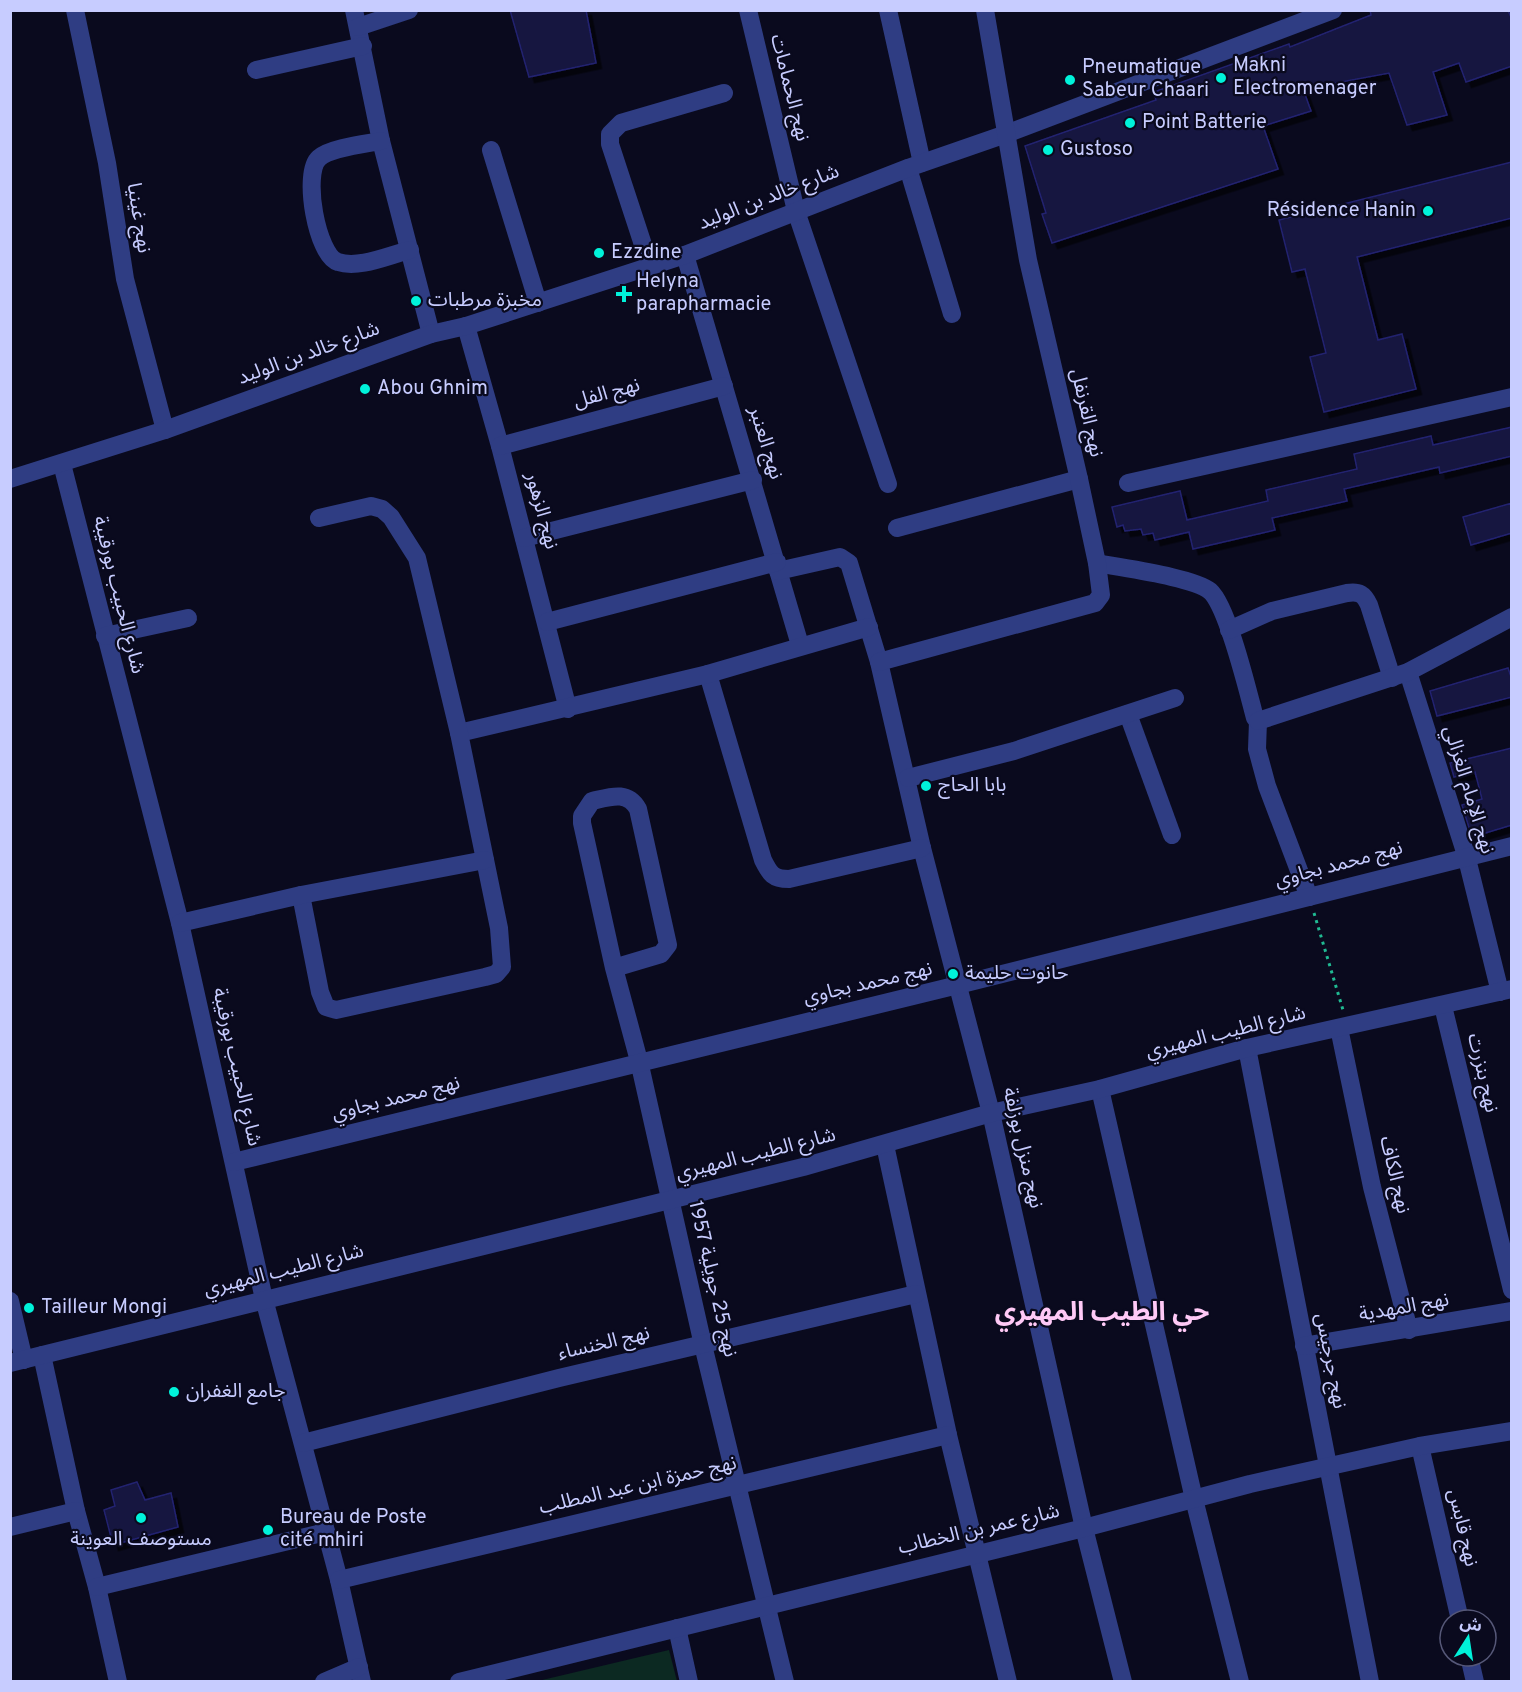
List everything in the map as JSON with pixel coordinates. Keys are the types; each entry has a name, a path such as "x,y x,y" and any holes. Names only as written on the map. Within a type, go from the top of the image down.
{"street":[{"name":"نهج غينيا","path":"75,10 107,163 125,279 165,430"},
{"path":"409,10 356,19 381,141 431,334"},
{"name":"نهج الحمامات","path":"748,10 796,211 888,484"},
{"path":"888,10 915,166 952,314"},
{"name":"نهج القرنفل","path":"879,662 1095,603 1101,595 1102,588 1079,479 1028,260 985,10"},
{"name":"شارع خالد بن الوليد","path":"10,479 165,430 431,334 466,326 685,255 796,211 1332,10"},
{"path":"256,70 363,46"},
{"path":"650,266 610,144 610,134 621,123 724,93"},
{"path":"381,141 325,154 317,159 313,167 311,190 323,248 328,257 336,262 348,264 410,250"},
{"path":"491,150 538,303"},
{"name":"نهج العنبر","path":"685,255 800,645"},
{"name":"نهج الزهور","path":"466,326 501,446 568,709"},
{"name":"نهج الفل","path":"501,446 724,386"},
{"path":"1128,483 1512,397"},
{"name":"شارع الحبيب بورقيبة","path":"62,464 180,923 264,1299 339,1580 361,1674"},
{"path":"897,528 1079,479"},
{"path":"524,538 753,480"},
{"path":"301,896 320,992 326,1007 336,1010 350,1008 496,974 502,968 503,953 459,733 422,571 417,558 391,517 382,508 371,506 320,518"},
{"name":"نهج منزل بوزلفة","path":"777,567 840,557 845,559 849,563 869,627 908,778 922,848 991,1113 1084,1528 1123,1682"},
{"path":"1097,563 1202,587 1211,592 1229,630 1255,718 1258,721 1257,749 1267,786 1309,897"},
{"path":"547,622 777,567"},
{"name":"نهج الإمام الغزالي","path":"1229,630 1272,611 1347,593 1359,593 1369,605 1400,675 1466,855 1506,990"},
{"path":"1258,721 1400,675 1512,617"},
{"path":"105,636 188,618"},
{"path":"459,733 708,674 800,645 869,627"},
{"path":"708,674 763,860 770,874 778,879 789,879 922,848"},
{"path":"908,778 1014,751 1175,698"},
{"path":"1128,714 1172,835"},
{"name":"نهج 25 جويلية 1957","path":"614,968 661,954 666,949 668,940 638,809 634,802 618,795 592,801 582,816 582,823 614,968 672,1200 703,1345 785,1682"},
{"name":"نهج محمد بجاوي","path":"234,1162 639,1061 958,985 1466,855 1512,846"},
{"path":"180,923 301,896 485,860"},
{"name":"شارع الطيب المهيري","path":"17,1361 672,1200 885,1144 991,1113 1100,1089 1248,1048 1506,990"},
{"name":"نهج بنزرت","path":"1443,1006 1512,1290"},
{"name":"نهج الكاف","path":"1344,1027 1372,1187 1409,1330"},
{"name":"نهج جرجيس","path":"1248,1048 1370,1682"},
{"path":"1100,1089 1194,1499 1240,1682"},
{"path":"885,1144 948,1435 1008,1682"},
{"name":"نهج الخنساء","path":"303,1443 548,1380 916,1294"},
{"path":"10,1301 17,1361"},
{"name":"نهج المهدية","path":"1304,1346 1512,1311"},
{"path":"42,1355 75,1510 97,1587 118,1682"},
{"name":"شارع عمر بن الخطاب","path":"459,1682 516,1675 766,1604 1084,1528 1328,1466 1420,1446 1512,1431"},
{"name":"نهج حمزة ابن عبد المطلب","path":"339,1580 948,1435"},
{"name":"نهج قابس","path":"1420,1446 1457,1608"},
{"path":"10,1527 75,1510"},
{"path":"97,1587 326,1532"},
{"path":"677,1628 689,1682"},
{"path":"324,1682 361,1674"}],"path":[{"path":"1309,897 1344,1027"}],"green space":[{"path":"669,1650 677,1681 538,1681"}],"building":[{"path":"510,10 586,10 596,63 529,77"},
{"path":"1370,10 1508,10 1512,20 1512,66 1466,82 1459,63 1433,72 1447,115 1407,125 1389,73 1303,89 1311,111 1263,126 1278,169 1052,243 1042,214 1046,213 1025,146 1156,100 1154,92 1289,44 1290,47 1371,15"},
{"path":"1512,162 1512,218 1357,257 1378,340 1402,334 1416,389 1324,412 1310,357 1326,353 1305,269 1292,272 1279,220"},
{"path":"1512,427 1512,456 1440,473 1439,467 1344,489 1347,501 1272,518 1275,530 1193,549 1189,532 1155,540 1153,533 1143,535 1141,529 1125,531 1123,525 1117,527 1112,507 1180,491 1187,520 1268,501 1266,490 1357,469 1354,454 1431,436 1433,445"},
{"path":"1512,503 1512,533 1471,545 1463,517"},
{"path":"1508,668 1512,680 1512,697 1437,716 1430,691"},
{"path":"1512,748 1512,825 1472,837 1462,805 1482,799 1475,772 1454,777 1450,763"},
{"name":"مستوصف العوينة","path":"137,1482 145,1500 171,1493 178,1527 113,1545 104,1510 115,1506 111,1490"}],"place":[{"name":"Makni Electromenager","path":"1221,78"},
{"name":"Pneumatique Sabeur Chaari","path":"1070,80"},
{"name":"Point Batterie","path":"1130,123"},
{"name":"Gustoso","path":"1048,150"},
{"name":"Résidence Hanin","path":"1428,211"},
{"name":"Ezzdine","path":"599,253"},
{"name":"Helyna parapharmacie","path":"624,294"},
{"name":"مخبزة مرطبات","path":"416,301"},
{"name":"Abou Ghnim","path":"365,389"},
{"name":"بابا الحاج","path":"926,786"},
{"name":"حانوت حليمة","path":"953,974"},
{"name":"Tailleur Mongi","path":"29,1308"},
{"name":"جامع الغفران","path":"174,1392"},
{"name":"مستوصف العوينة","path":"141,1518"},
{"name":"Bureau de Poste cité mhiri","path":"268,1530"}],"district":[{"name":"حي الطيب المهيري","path":"1102,1313"}]}
